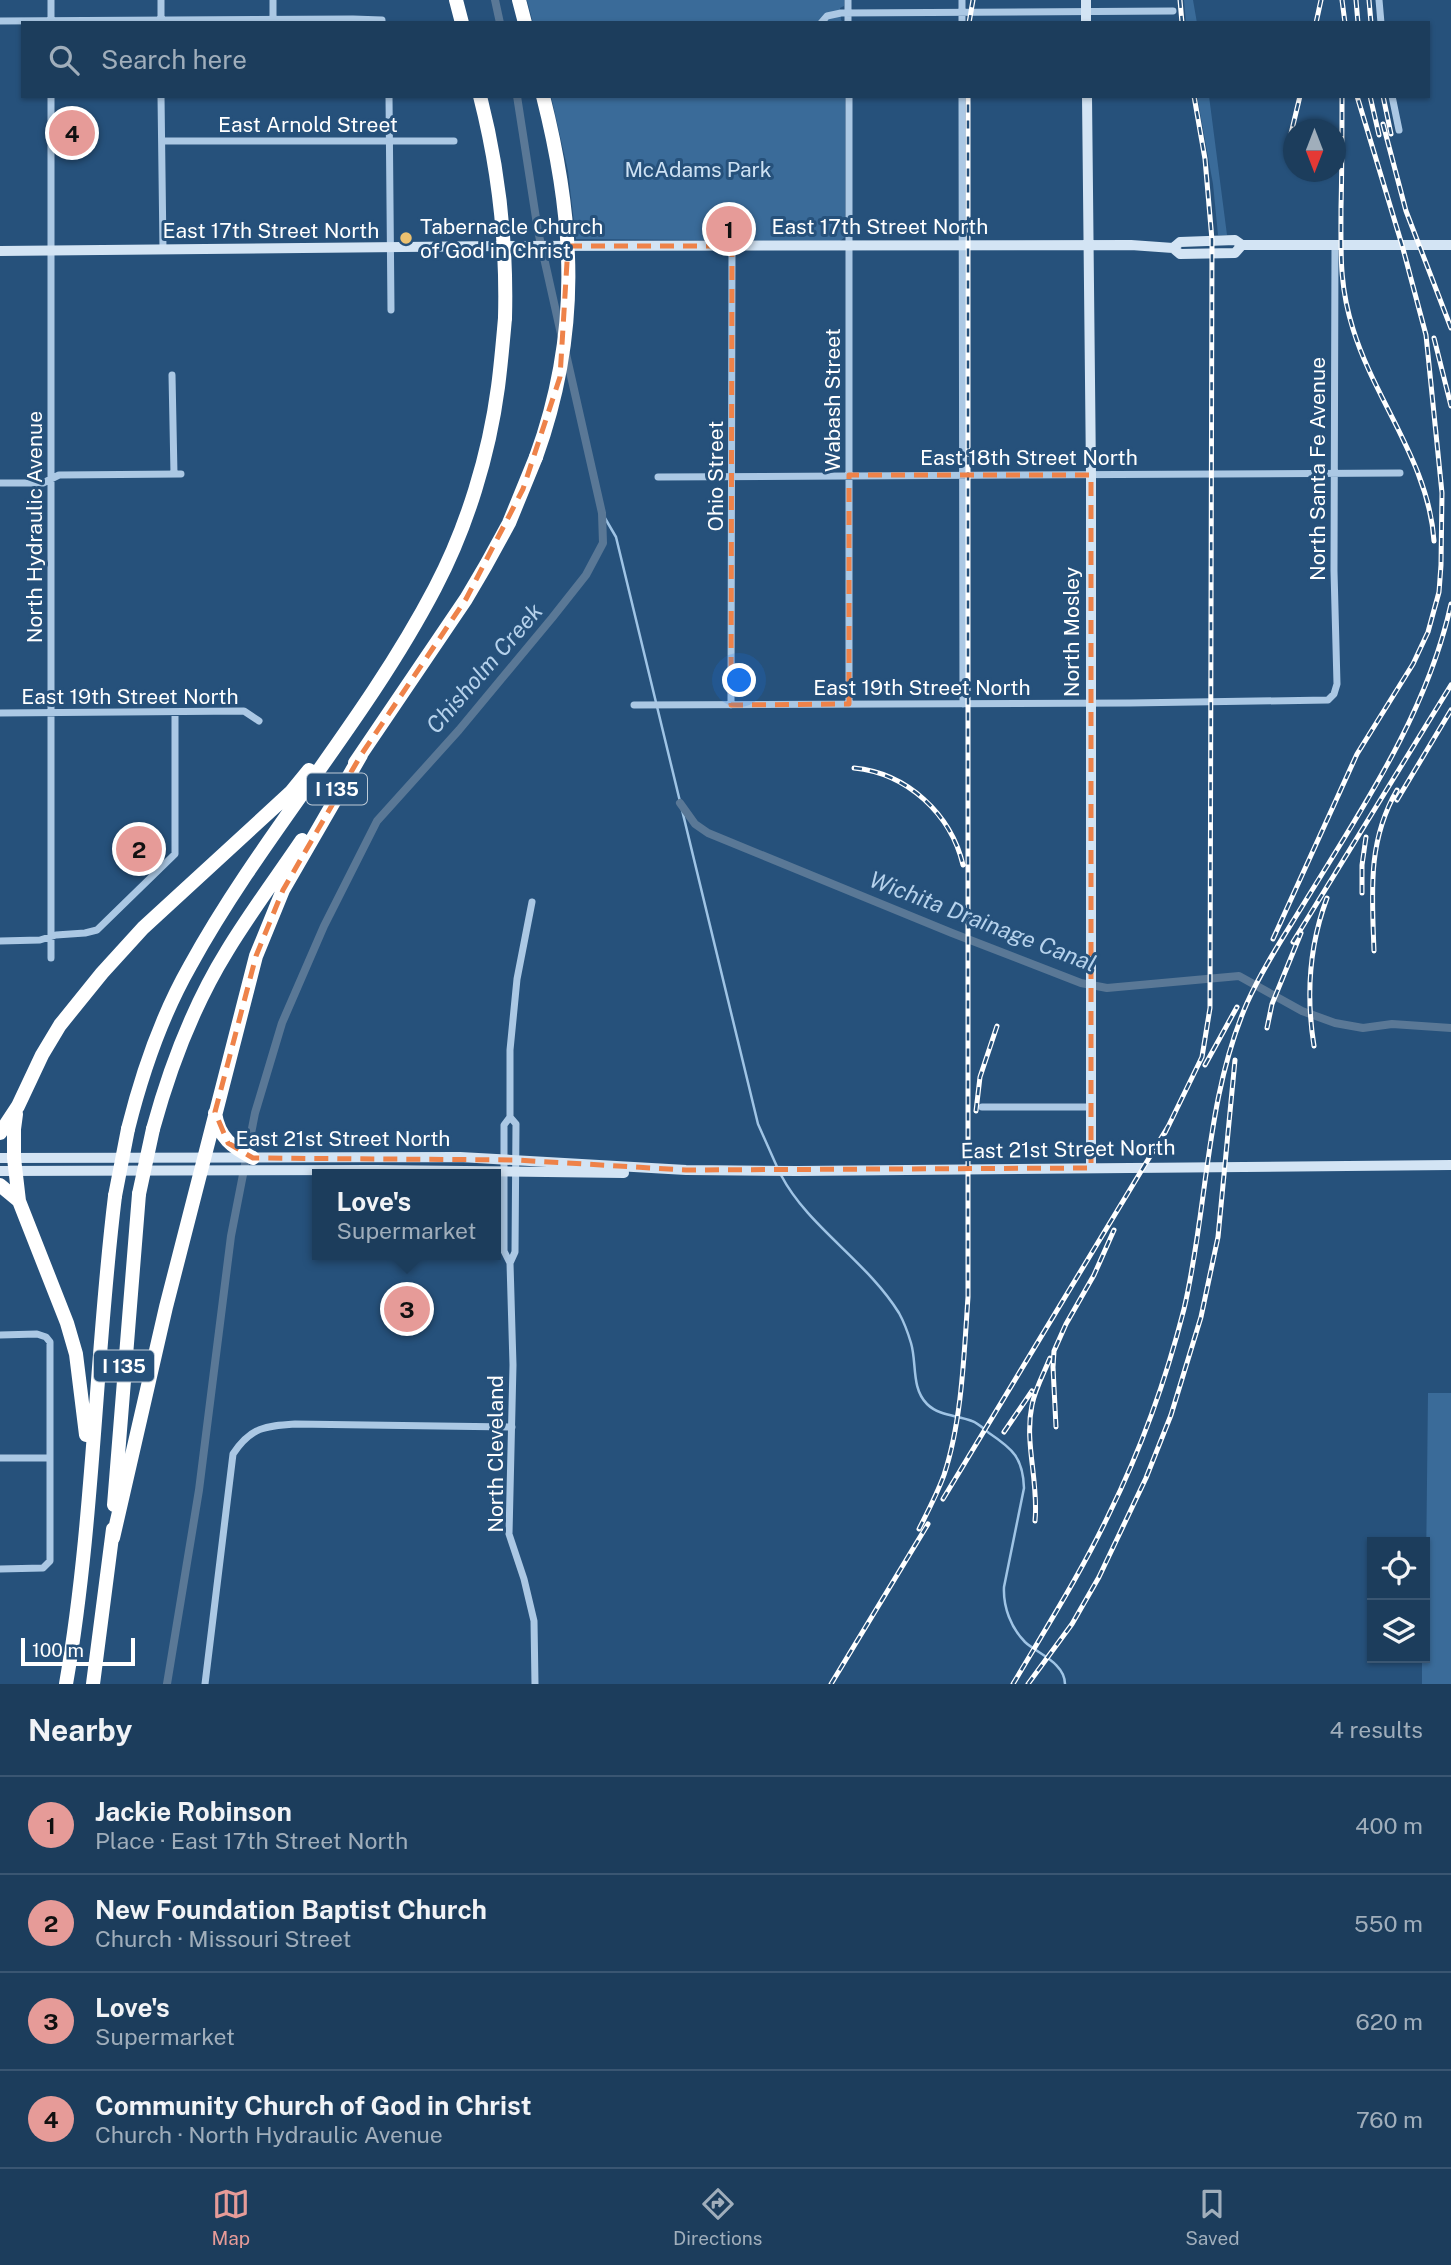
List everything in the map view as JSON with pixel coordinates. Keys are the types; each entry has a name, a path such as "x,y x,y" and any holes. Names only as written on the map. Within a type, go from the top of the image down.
{"highway":[{"path":"456,0 461,21"},
{"path":"519,0 524,21"},
{"name":"I 135","path":"66,1684 89,1496 105,1278 115,1196 138,1089 156,1038 189,967 246,877 360,711 436,587 462,526 493,418 499,387 506,270 495,159 480,98"},
{"name":"I 135","path":"93,1684 113,1538 121,1400 139,1194 164,1086 204,993 227,951 466,599 509,523 536,457 551,416 560,377 570,268 559,164 543,98"},
{"path":"0,1133 18,1106 41,1055 60,1025 102,973 143,928 291,792 360,711"},
{"path":"113,1538 166,1307 256,956 283,890 361,755"},
{"path":"18,1106 10,1162 19,1201 67,1323 76,1354 84,1408 89,1496"},
{"path":"215,1112 219,1131 228,1150 259,1158"},
{"path":"0,1185 19,1201"}],"street":[{"path":"51,0 51,21"},
{"path":"161,0 161,20"},
{"path":"273,0 273,18"},
{"path":"848,0 848,21"},
{"path":"962,0 962,21"},
{"path":"1379,0 1381,21"},
{"path":"823,21 834,13 1173,11"},
{"path":"0,21 273,18 382,21"},
{"name":"North Hydraulic Avenue","path":"51,98 51,958"},
{"path":"161,98 163,250"},
{"path":"389,98 391,310"},
{"name":"Wabash Street","path":"849,98 849,704"},
{"path":"962,98 963,704"},
{"name":"North Mosley","path":"1087,98 1091,475 1091,1168"},
{"path":"1392,98 1399,130"},
{"name":"East Arnold Street","path":"162,141 454,141"},
{"name":"East 17th Street North","path":"0,251 519,246 1172,248 1180,242 1212,240 1235,240 1241,245 1451,245"},
{"name":"North Santa Fe Avenue","path":"1334,694 1337,684 1335,244"},
{"name":"Ohio Street","path":"731,705 732,246"},
{"path":"0,483 43,482 59,475 178,474 172,375"},
{"name":"East 18th Street North","path":"658,477 1400,473"},
{"name":"East 19th Street North","path":"634,705 1315,702 1328,700 1334,694"},
{"name":"East 19th Street North","path":"0,713 244,711 259,721"},
{"path":"0,941 40,940 97,930 175,854 175,712"},
{"name":"North Cleveland","path":"532,902 515,1002 510,1050 510,1117 504,1125 504,1251 510,1263 513,1365 509,1534 534,1621 535,1684"},
{"path":"982,1107 1091,1107"},
{"name":"North Cleveland","path":"510,1117 516,1124 515,1252 510,1263"},
{"name":"East 21st Street North","path":"202,1164 228,1150"},
{"name":"East 21st Street North","path":"259,1158 460,1157 504,1159 516,1166"},
{"name":"East 21st Street North","path":"0,1171 10,1162 202,1164 224,1171 312,1171"},
{"name":"East 21st Street North","path":"501,1172 516,1166 797,1171 1451,1165"},
{"path":"0,1335 42,1335 50,1342 50,1560 43,1568 0,1569"},
{"path":"205,1684 233,1454 240,1443 265,1426 512,1427"},
{"path":"0,1458 50,1458"}],"highlighted area":[{"path":"568,246 732,246 731,705 849,704 849,475 1091,475 1091,1168 686,1170 516,1160 253,1158 228,1143 215,1112 256,956 283,890 361,755 466,599 523,489 560,377"}],"green space":[{"path":"527,0 844,0 844,6 840,8 842,21 532,21"},
{"path":"1184,0 1193,0 1197,21 1186,21"},
{"name":"McAdams Park","path":"551,98 845,98 845,237 840,241 576,239 568,171"},
{"path":"1197,98 1209,98 1227,235 1218,235 1213,184"},
{"path":"1428,1393 1451,1393 1451,1684 1422,1684 1422,1663 1430,1663 1430,1537 1426,1537"}],"waterway":[{"name":"Chisholm Creek","path":"495,0 500,21"},
{"name":"Chisholm Creek","path":"517,98 538,231 561,334"},
{"name":"Chisholm Creek","path":"167,1684 199,1490 231,1236 255,1113 282,1023 324,926 377,821 459,730 552,618 586,575 603,543 602,513 566,354"},
{"path":"602,513 616,537 758,1124 778,1169"},
{"name":"Wichita Drainage Canal","path":"680,803 695,824 708,833 1081,983 1107,988 1239,976 1302,1011 1335,1023 1363,1028 1392,1024 1451,1028"},
{"path":"781,1175 806,1211 871,1277 899,1313 911,1343 916,1383 922,1398 932,1408 976,1423 1004,1444 1019,1462 1024,1488 1004,1587 1005,1602 1012,1624 1020,1636 1061,1670 1065,1684"}],"railway":[{"path":"969,21 973,0"},
{"path":"1180,0 1182,21"},
{"path":"1316,21 1321,0"},
{"path":"1342,0 1345,21"},
{"path":"1356,0 1358,21"},
{"path":"1369,0 1371,21"},
{"path":"919,1529 944,1475 955,1432 968,1297 968,98"},
{"path":"1165,1133 1202,1057 1210,1008 1212,240 1205,159 1194,98"},
{"path":"1294,119 1300,98"},
{"path":"1342,98 1341,254 1348,313 1374,382 1422,485 1430,512 1434,541"},
{"path":"1273,939 1357,754 1413,664 1428,632 1439,592 1442,493 1426,335 1358,98"},
{"path":"1370,98 1379,135"},
{"path":"1383,98 1391,134"},
{"path":"1383,124 1406,211 1451,328"},
{"path":"1434,338 1451,406"},
{"path":"1013,1684 1098,1536 1132,1465 1161,1388 1192,1271 1223,1077 1247,1003 1275,950 1371,794 1410,721 1440,644 1451,604"},
{"path":"1293,942 1451,685"},
{"path":"1397,800 1451,710"},
{"path":"854,768 892,778 924,799 948,829 963,865"},
{"path":"1374,951 1372,888 1376,848 1387,809 1397,790"},
{"path":"1362,893 1366,837"},
{"path":"1314,1046 1310,1009 1311,971 1316,934 1327,898"},
{"path":"1267,1028 1272,1004 1301,933"},
{"path":"1205,1065 1237,1007"},
{"path":"976,1111 980,1077 997,1026"},
{"path":"1028,1684 1072,1624 1099,1577 1146,1478 1171,1415 1201,1317 1218,1237 1235,1060"},
{"path":"943,1499 1169,1125"},
{"path":"1056,1427 1054,1351 1114,1230"},
{"path":"1035,1521 1030,1419 1035,1393 1050,1358"},
{"path":"1004,1432 1032,1391"},
{"path":"831,1684 928,1524"}],"place":[{"name":"Community Church of God in Christ","path":"72,133"},
{"name":"Jackie Robinson","path":"729,229"},
{"name":"Tabernacle Church of God in Christ","path":"406,238"},
{"name":"New Foundation Baptist Church","path":"139,849"},
{"name":"Love's","path":"407,1309"}]}
